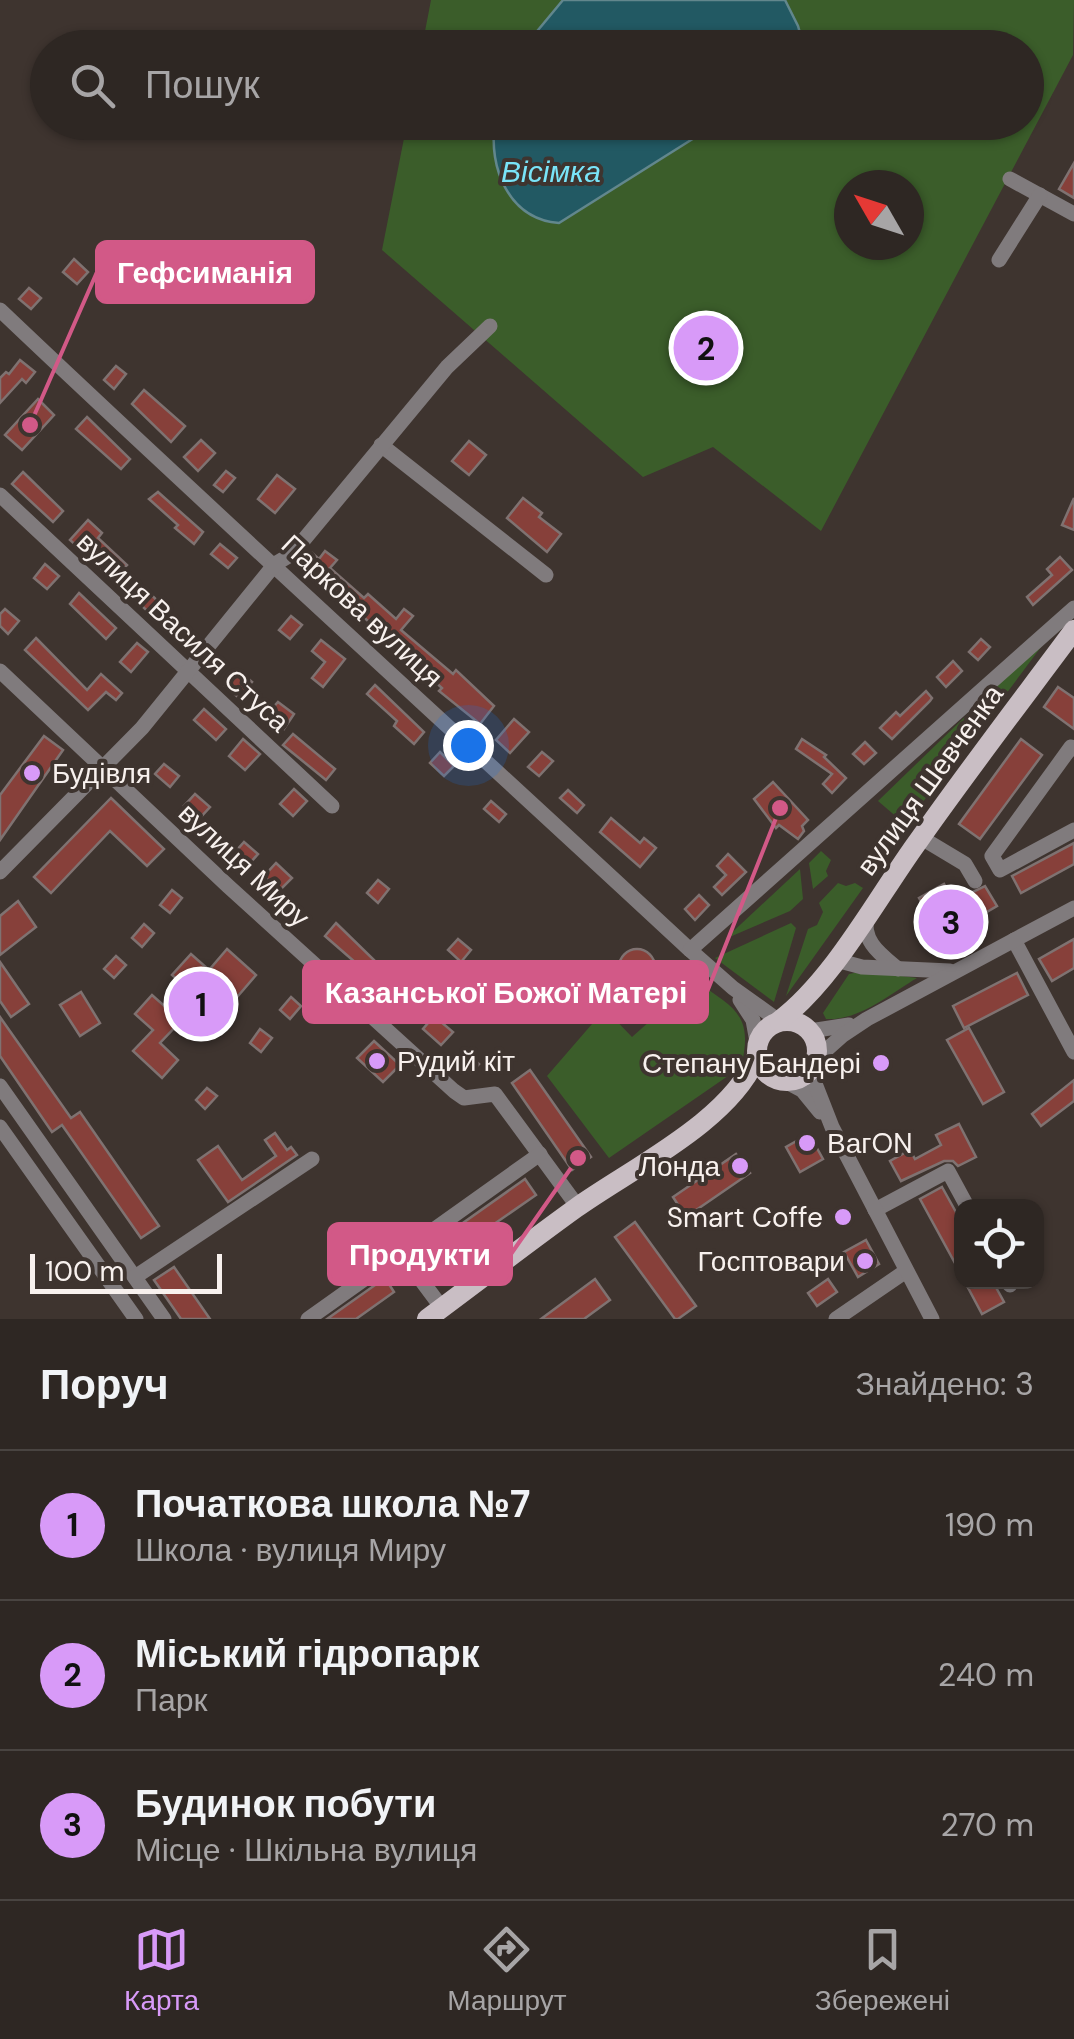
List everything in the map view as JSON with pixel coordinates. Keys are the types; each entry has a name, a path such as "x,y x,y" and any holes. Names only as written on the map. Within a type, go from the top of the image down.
{"main road":[{"name":"вулиця Шевченка","path":"779,1021 802,1002 834,962 1074,630"},
{"name":"вулиця Шевченка","path":"810,1031 815,1003 834,962"},
{"path":"438,1314 578,1207 708,1116 762,1087 806,1074 816,1059 817,1045 810,1031 797,1022 779,1021 768,1027 750,1072 708,1116"},
{"path":"757,1049 766,1073 785,1081"}],"street":[{"path":"1010,179 1074,214"},
{"path":"999,260 1040,195"},
{"name":"Паркова вулиця","path":"0,310 690,950 779,1021"},
{"path":"0,872 103,768 190,672 275,564 292,554 446,367 490,326"},
{"path":"381,445 546,575"},
{"name":"вулиця Василя Стуса","path":"0,495 332,806"},
{"path":"690,950 1074,608"},
{"name":"вулиця Миру","path":"0,671 454,1091 464,1098 495,1094 578,1207"},
{"path":"1074,749 1071,747 992,856 1000,870 1074,830"},
{"path":"920,838 965,864 975,881"},
{"path":"932,1319 832,1126 814,1081 816,1059 867,1019 1074,908"},
{"path":"868,912 864,928 870,943 899,969"},
{"path":"1014,940 1074,1052"},
{"path":"834,962 955,971"},
{"path":"733,988 753,1020 757,1049"},
{"path":"810,1031 826,1031 867,1019"},
{"path":"785,1081 802,1090 832,1126"},
{"path":"2,1093 164,1319"},
{"path":"0,1126 136,1319"},
{"path":"308,1319 540,1154"},
{"path":"125,1303 139,1282 312,1159"},
{"path":"875,1210 948,1171 963,1199"},
{"path":"401,1253 438,1314"},
{"path":"836,1319 906,1271"}],"green space":[{"path":"431,0 1074,0 1073,55 1044,110 1044,30 425,30"},
{"path":"404,140 1028,140 821,531 713,447 643,477 382,250"},
{"path":"1056,627 997,706 984,694"},
{"path":"973,709 984,719 906,825 878,801"},
{"path":"821,851 831,860 828,876 813,889 809,863"},
{"path":"800,869 803,899 790,911 725,939"},
{"path":"838,883 855,883 863,888 786,996 808,929 817,925 823,912 819,903"},
{"path":"791,923 796,928 774,1002 715,958"},
{"path":"864,971 917,978 862,1011 826,1019 823,1013 849,974"},
{"path":"695,981 731,1006 743,1024 741,1067 609,1158 547,1076 605,1009 632,1037"}],"water":[{"path":"563,0 785,0 799,30 538,30"},
{"name":"Вісімка","path":"494,140 691,140 559,223 527,212 515,201 495,157"}],"building":[{"path":"1074,163 1074,198 1059,189"},
{"path":"74,259 88,272 77,284 63,272"},
{"path":"29,288 41,298 31,309 19,299"},
{"path":"20,360 35,372 26,383 22,379 0,403 0,378 6,372 9,374"},
{"path":"116,366 126,374 114,389 104,380"},
{"path":"144,390 185,426 171,442 132,404"},
{"path":"38,399 54,415 22,450 5,435"},
{"path":"87,417 130,459 121,469 76,429"},
{"path":"201,440 215,453 198,471 184,457"},
{"path":"469,441 486,455 469,475 452,461"},
{"path":"226,471 235,478 223,492 214,485"},
{"path":"23,472 63,511 53,522 12,484"},
{"path":"277,475 295,489 275,513 258,499"},
{"path":"158,492 203,532 194,544 149,499"},
{"path":"523,498 561,534 547,552 507,518"},
{"path":"1074,498 1074,530 1062,525"},
{"path":"88,520 102,533 98,538 127,565 124,568 176,619 167,629 70,540"},
{"path":"220,544 237,558 228,568 211,554"},
{"path":"325,551 337,560 330,568 364,598 368,594 396,619 404,609 413,616 401,630 453,674 456,670 494,706 480,724 439,691 442,688 304,563 312,553 319,559"},
{"path":"1060,557 1072,570 1033,605 1027,597 1052,575 1047,569"},
{"path":"45,564 59,576 47,589 34,578"},
{"path":"79,593 116,628 106,639 70,604"},
{"path":"5,609 19,621 8,634 0,626 0,614"},
{"path":"291,616 302,625 290,639 279,630"},
{"path":"36,638 87,690 101,674 122,693 116,700 106,692 88,710 25,650"},
{"path":"981,639 990,647 978,660 969,652"},
{"path":"321,640 345,659 323,687 312,678 325,662 312,651"},
{"path":"137,643 148,652 131,672 120,662"},
{"path":"953,661 962,671 946,687 937,677"},
{"path":"238,670 252,682 239,698 225,686"},
{"path":"375,685 424,732 414,744 394,726 397,721 367,694"},
{"path":"1058,687 1074,698 1074,729 1044,707"},
{"path":"926,691 930,701 892,739 880,728 896,712 900,716"},
{"path":"278,702 294,714 284,729 266,715"},
{"path":"204,709 226,729 216,740 194,720"},
{"path":"514,719 529,732 510,753 496,740"},
{"path":"293,734 335,769 326,780 283,745"},
{"name":"Будівля","path":"44,736 63,750 0,840 0,795"},
{"path":"243,739 260,754 245,770 229,756"},
{"path":"802,739 826,755 846,778 832,793 823,784 832,774 796,749"},
{"path":"1021,739 1042,755 980,839 959,824"},
{"path":"865,742 876,753 864,764 853,754"},
{"path":"440,752 454,766 444,776 430,763"},
{"path":"542,752 553,761 539,776 528,767"},
{"path":"164,764 179,776 170,787 155,774"},
{"path":"773,782 808,820 798,839 779,825 776,828 754,799"},
{"path":"294,789 307,801 293,816 280,804"},
{"path":"568,790 584,805 577,813 560,798"},
{"path":"195,794 210,807 199,819 184,806"},
{"path":"111,798 164,849 147,866 110,831 51,893 34,877"},
{"path":"491,801 506,814 499,822 484,809"},
{"path":"611,818 640,843 644,838 656,848 640,867 600,832"},
{"path":"244,842 258,854 250,863 236,851"},
{"path":"1074,843 1074,864 1021,893 1012,876"},
{"path":"728,854 746,872 722,895 714,887 726,875 717,866"},
{"path":"276,863 292,878 279,891 264,876"},
{"path":"378,880 389,889 378,903 367,893"},
{"path":"944,884 954,901 985,886 997,906 942,938 919,898"},
{"path":"172,890 182,898 170,913 160,905"},
{"path":"699,895 709,905 695,920 685,909"},
{"path":"18,901 36,927 0,955 0,916"},
{"path":"336,923 374,960 364,970 325,936"},
{"path":"144,924 154,933 142,947 132,938"},
{"path":"458,939 471,950 461,962 448,950"},
{"path":"1074,939 1074,968 1052,981 1039,959"},
{"path":"227,949 256,975 238,996 220,980 200,1002 219,1019 200,1039 181,1021 160,1043 178,1060 162,1078 133,1051 153,1030 135,1014 152,995 170,1011 189,990 172,975 191,954 209,970"},
{"path":"637,949 650,954 655,967 650,980 637,985 624,980 619,967 624,954"},
{"path":"116,956 126,965 114,978 104,969"},
{"path":"0,962 29,1004 11,1017 0,1001"},
{"path":"1017,973 1028,995 964,1028 953,1006"},
{"path":"81,992 100,1023 80,1036 60,1005"},
{"path":"291,997 301,1006 290,1019 280,1010"},
{"path":"434,1016 453,1032 441,1045 423,1029"},
{"path":"0,1017 71,1118 80,1112 159,1226 141,1238 62,1125 52,1132 0,1056"},
{"path":"969,1028 1004,1092 983,1104 947,1040"},
{"path":"260,1029 272,1038 261,1052 250,1043"},
{"path":"374,1041 400,1065 383,1082 357,1058"},
{"path":"466,1052 479,1064 471,1073 458,1061"},
{"path":"530,1070 591,1157 572,1170 512,1083"},
{"path":"1074,1080 1074,1101 1041,1126 1032,1114"},
{"path":"207,1088 217,1096 205,1109 196,1100"},
{"path":"959,1124 976,1157 958,1166 953,1161 944,1161 901,1181 890,1161 910,1150 915,1159 941,1145 936,1135"},
{"path":"275,1133 287,1150 291,1147 297,1155 228,1202 198,1160 218,1146 242,1180 276,1156 265,1140"},
{"path":"809,1134 823,1159 800,1172 786,1147"},
{"path":"736,1154 750,1173 686,1217 673,1197"},
{"path":"525,1179 536,1195 429,1269 419,1254"},
{"path":"942,1187 954,1209 954,1261 920,1199"},
{"path":"635,1222 696,1306 678,1319 615,1237"},
{"path":"866,1240 879,1264 858,1277 844,1252"},
{"path":"174,1267 210,1319 181,1319 154,1280"},
{"path":"385,1278 394,1292 356,1319 327,1319"},
{"path":"595,1279 610,1300 584,1319 541,1319"},
{"path":"828,1279 837,1292 817,1306 808,1293"},
{"path":"969,1289 997,1289 1004,1302 982,1314"}],"place":[{"name":"Міський гідропарк","path":"706,348"},
{"name":"Гефсиманія","path":"30,425"},
{"name":"Будівля","path":"32,773"},
{"name":"Казанської Божої Матері","path":"780,808"},
{"name":"Будинок побути","path":"951,922"},
{"name":"Початкова школа №7","path":"201,1004"},
{"name":"Рудий кіт","path":"377,1061"},
{"name":"Степану Бандері","path":"881,1063"},
{"name":"ВагON","path":"807,1143"},
{"name":"Продукти","path":"578,1158"},
{"name":"Лонда","path":"740,1166"},
{"name":"Smart Coffe","path":"843,1217"},
{"name":"Госптовари","path":"865,1261"}]}
